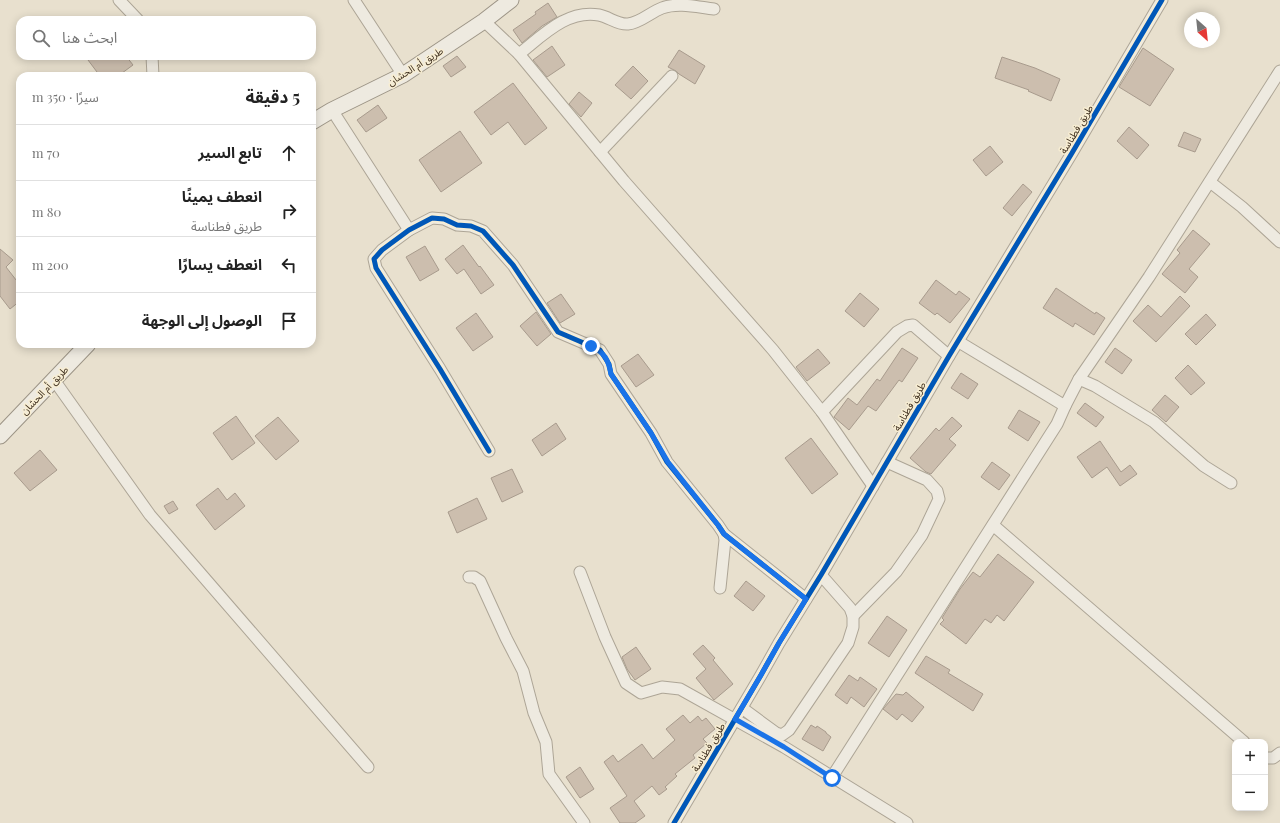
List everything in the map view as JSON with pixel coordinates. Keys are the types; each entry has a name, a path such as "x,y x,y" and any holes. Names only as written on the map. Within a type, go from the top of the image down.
{"street":[{"path":"119,0 134,16"},
{"path":"354,0 403,75"},
{"name":"طريق أم الحشان","path":"316,120 332,110 403,75 484,21 511,0"},
{"name":"طريق فطناسة","path":"674,823 949,356 1162,0"},
{"path":"519,54 560,22 577,16 599,15 620,23 629,24 662,8 676,5 714,9"},
{"path":"484,21 519,54 600,152 773,350 822,412 873,486"},
{"path":"152,60 153,72"},
{"path":"832,778 1057,424 1079,379 1149,277 1280,71"},
{"path":"600,152 672,76"},
{"path":"332,110 409,230"},
{"path":"1210,182 1242,207 1280,242"},
{"path":"489,451 440,369 376,268 374,259 382,250 409,230 432,218 444,218 457,225 471,226 483,231 513,265 558,332 600,350 609,364 611,374 651,433 668,462 724,534 806,599"},
{"path":"822,412 897,332 907,326 913,324 949,356"},
{"path":"958,342 1065,406"},
{"name":"طريق أم الحشان","path":"0,435 84,348"},
{"path":"1079,379 1101,389 1154,422 1204,466 1232,483"},
{"path":"54,380 150,515 368,767"},
{"path":"853,616 896,572 922,535 938,499 937,492 927,480 887,462"},
{"path":"993,525 1241,739"},
{"path":"720,588 725,540 724,534"},
{"path":"580,572 605,637 626,683 641,693 662,688 680,689 784,747 907,823"},
{"path":"742,708 776,733 782,735 789,730 848,643 853,626 853,616 850,608 822,574"},
{"path":"469,577 474,577 480,581 523,671 534,713 546,742 549,774 584,823"},
{"path":"1268,758 1273,758 1280,753"}],"building":[{"path":"548,3 557,17 542,26 522,43 513,30 536,14 535,12"},
{"path":"552,46 565,65 547,77 533,60"},
{"path":"1143,48 1174,69 1150,106 1119,87"},
{"path":"679,50 705,66 695,84 668,67"},
{"path":"457,56 466,67 451,77 443,66"},
{"path":"1002,57 1035,68 1060,79 1051,101 1028,91 1029,90 995,78"},
{"path":"88,60 129,60 133,65 123,72 97,72"},
{"path":"633,66 648,81 631,99 615,85"},
{"path":"513,83 547,128 525,145 508,122 491,135 474,112"},
{"path":"579,92 592,103 581,117 569,104"},
{"path":"378,105 387,118 366,132 357,120"},
{"path":"1129,127 1149,145 1137,159 1117,141"},
{"path":"460,131 482,163 441,192 419,160"},
{"path":"1184,132 1201,139 1195,152 1178,146"},
{"path":"990,146 1003,162 986,176 973,160"},
{"path":"1023,184 1032,192 1012,216 1003,208"},
{"path":"1193,230 1210,244 1189,269 1198,277 1185,293 1162,274 1180,253 1177,250"},
{"path":"463,245 494,285 481,294 464,269 457,274 445,259"},
{"path":"425,246 439,270 420,281 406,257"},
{"path":"0,249 13,260 6,267 16,280 16,304 10,309 0,296"},
{"path":"936,280 956,295 959,291 970,299 950,323 937,313 935,315 919,303"},
{"path":"1056,288 1095,314 1096,312 1105,318 1094,335 1075,323 1073,327 1043,308"},
{"path":"860,293 879,309 864,327 845,311"},
{"path":"561,294 575,314 560,323 547,303"},
{"path":"1180,296 1190,306 1156,342 1133,321 1148,305 1161,317"},
{"path":"536,312 551,334 537,346 520,326"},
{"path":"476,313 493,337 473,351 456,328"},
{"path":"1206,314 1216,325 1196,345 1185,334"},
{"path":"902,348 918,358 902,382 899,380 876,411 868,406 849,430 834,417 848,398 857,405 877,379 880,381"},
{"path":"1115,348 1132,360 1122,374 1105,362"},
{"path":"818,349 830,363 807,381 796,367"},
{"path":"638,354 654,375 636,387 621,366"},
{"path":"1188,365 1205,383 1191,395 1175,378"},
{"path":"961,373 978,384 968,399 951,388"},
{"path":"1165,395 1179,407 1166,422 1152,410"},
{"path":"1085,403 1104,417 1096,427 1077,413"},
{"path":"1019,410 1040,422 1028,441 1008,428"},
{"path":"236,416 255,443 232,460 213,433"},
{"path":"278,417 299,441 276,460 255,436"},
{"path":"952,417 962,426 949,439 956,445 931,474 926,472 910,458 936,428 939,431"},
{"path":"556,423 566,439 542,456 532,440"},
{"path":"811,438 838,474 812,494 785,458"},
{"path":"1100,441 1121,472 1130,465 1137,474 1120,486 1107,467 1092,478 1077,457"},
{"path":"40,450 57,470 30,491 14,473"},
{"path":"992,462 1010,475 999,490 981,477"},
{"path":"512,469 523,492 502,502 491,478"},
{"path":"218,488 227,500 235,493 245,506 215,530 196,505"},
{"path":"477,498 487,519 457,533 448,512"},
{"path":"173,501 178,509 169,514 164,506"},
{"path":"998,554 1034,582 1004,621 997,615 991,623 985,619 966,644 940,624 944,620 942,618 960,589 973,572 980,577"},
{"path":"746,581 765,596 753,611 734,596"},
{"path":"887,616 907,630 889,657 868,643"},
{"path":"703,645 715,658 713,660 733,684 714,700 696,678 706,669 693,654"},
{"path":"636,647 651,669 635,680 627,669 622,657"},
{"path":"926,656 950,670 948,673 983,694 973,711 915,673"},
{"path":"849,675 858,681 860,677 877,689 864,707 851,697 847,704 835,695"},
{"path":"906,692 924,707 912,722 902,714 897,720 883,709 896,694 903,695"},
{"path":"683,715 690,723 698,716 702,721 706,718 715,729 703,739 707,743 693,755 695,758 675,774 677,776 665,787 667,789 659,795 652,786 634,801 645,816 635,823 620,823 610,808 627,796 604,762 613,755 618,762 642,744 653,759 675,740 666,729"},
{"path":"811,725 816,728 817,726 831,737 823,751 802,739"},
{"path":"580,767 594,789 580,798 566,777"}],"cycle path":[{"path":"674,823 949,356 1072,153 1162,0"},
{"path":"489,451 440,369 376,268 374,259 382,250 409,230 432,218 444,219 457,225 471,226 483,231 513,265 558,332 600,350 609,364 611,374 651,433 667,462 724,534 806,599"}],"route":[{"path":"591,346 600,350 606,358 611,374 651,433 668,462 724,534 806,599 735,719 784,747 832,778"}]}
